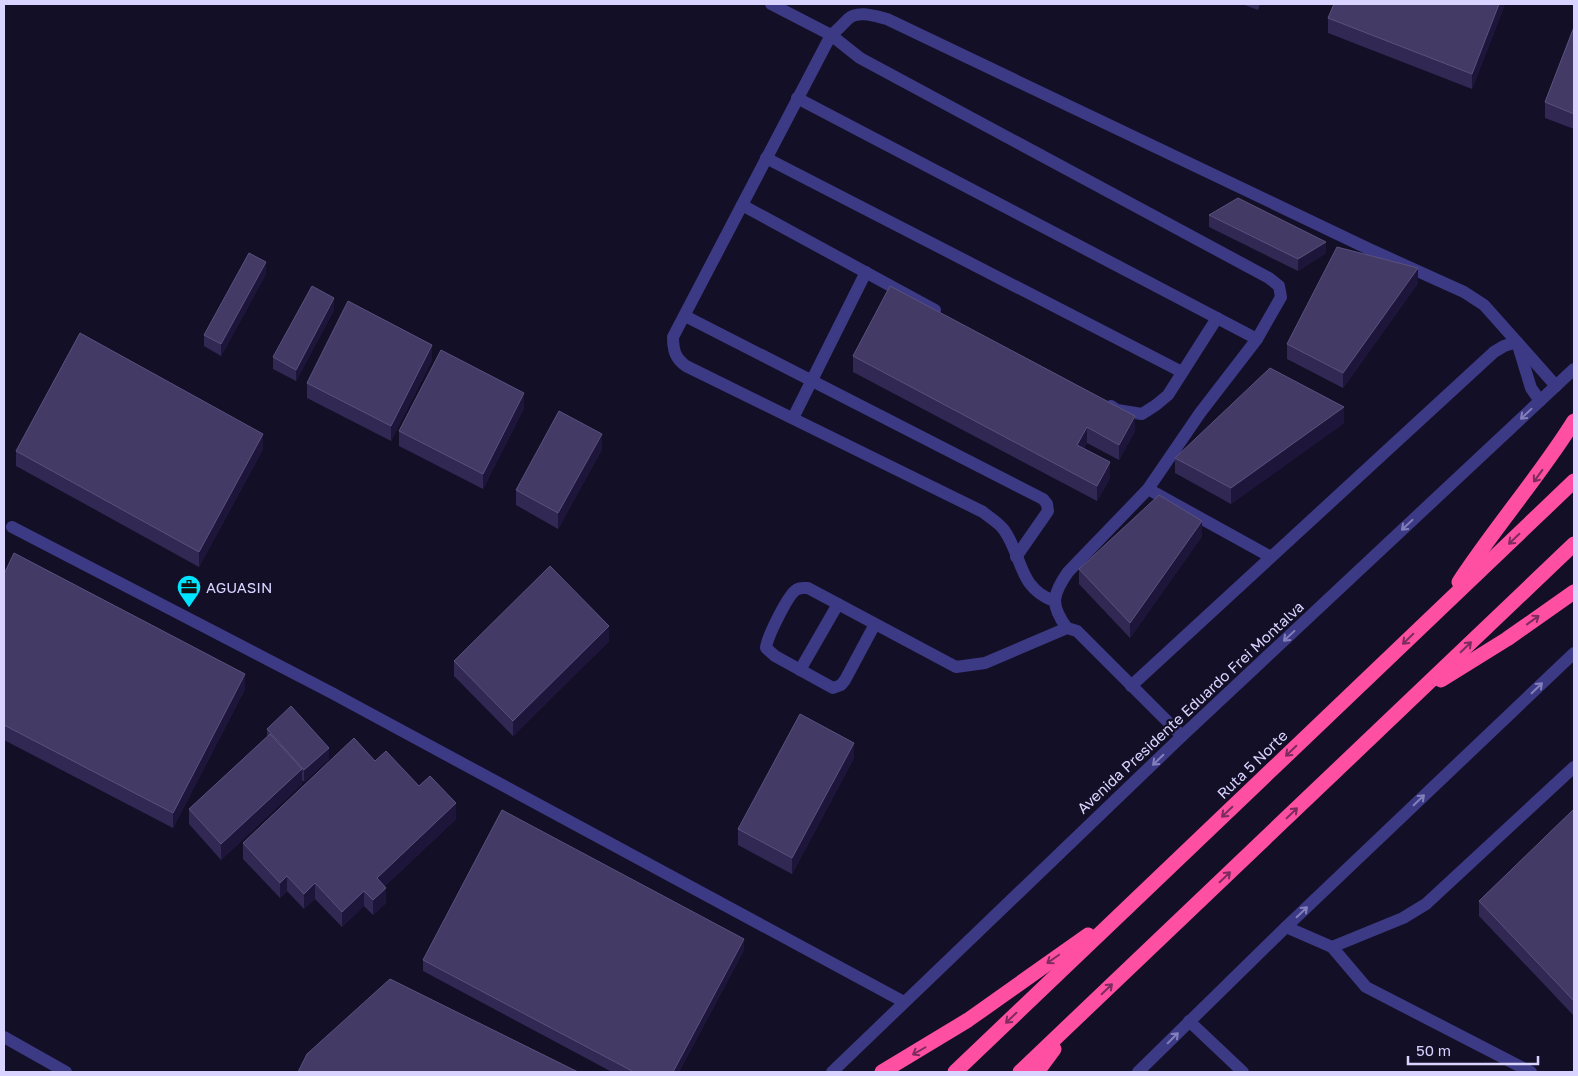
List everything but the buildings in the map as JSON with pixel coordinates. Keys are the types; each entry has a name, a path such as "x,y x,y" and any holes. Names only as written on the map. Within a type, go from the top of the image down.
{"highway":[{"path":"1444,606 1480,551 1546,464 1574,421"},
{"name":"Ruta 5 Norte","path":"955,1072 1574,481"},
{"path":"1020,1072 1574,544"},
{"path":"1418,693 1494,648 1574,592"},
{"path":"882,1072 962,1024 1122,912"},
{"path":"1037,1072 1072,1022"}],"street":[{"path":"771,4 831,35 860,58 1269,278 1279,286 1281,297 1257,340 1200,413 1148,489 1068,572 1058,586 1054,601 1057,615 1067,628 1077,631 1182,736"},
{"path":"1054,601 1042,596 1033,589 1003,529 983,512 686,366 678,360 673,349 673,337 797,98 831,35 840,29 850,17 866,14 887,19 1369,249 1464,292 1484,305 1556,386"},
{"path":"797,98 1257,340"},
{"path":"766,158 1182,372"},
{"path":"742,204 944,315"},
{"path":"793,418 866,272"},
{"path":"685,316 1043,500 1048,504 1048,511 1016,557"},
{"path":"1100,400 1117,410 1142,414 1168,395 1216,318"},
{"path":"1517,342 1530,388 1540,401"},
{"path":"1131,686 1494,352 1504,346 1517,342"},
{"name":"Avenida Presidente Eduardo Frei Montalva","path":"832,1072 1182,736 1574,369"},
{"path":"1148,489 1271,557"},
{"path":"12,527 332,693 904,1002"},
{"path":"875,624 845,680 841,685 833,688 774,656 766,648 767,640 787,603 795,591 801,588 808,588 875,624 956,668 986,663 1067,628"},
{"path":"800,670 838,604"},
{"path":"1138,1072 1286,927 1574,653"},
{"path":"1332,947 1403,918 1426,904 1574,767"},
{"path":"1286,927 1332,947 1366,987 1531,1072"},
{"path":"1189,1021 1243,1072"},
{"path":"4,1037 66,1072"}],"place":[{"name":"AGUASIN","path":"189,608"}]}
